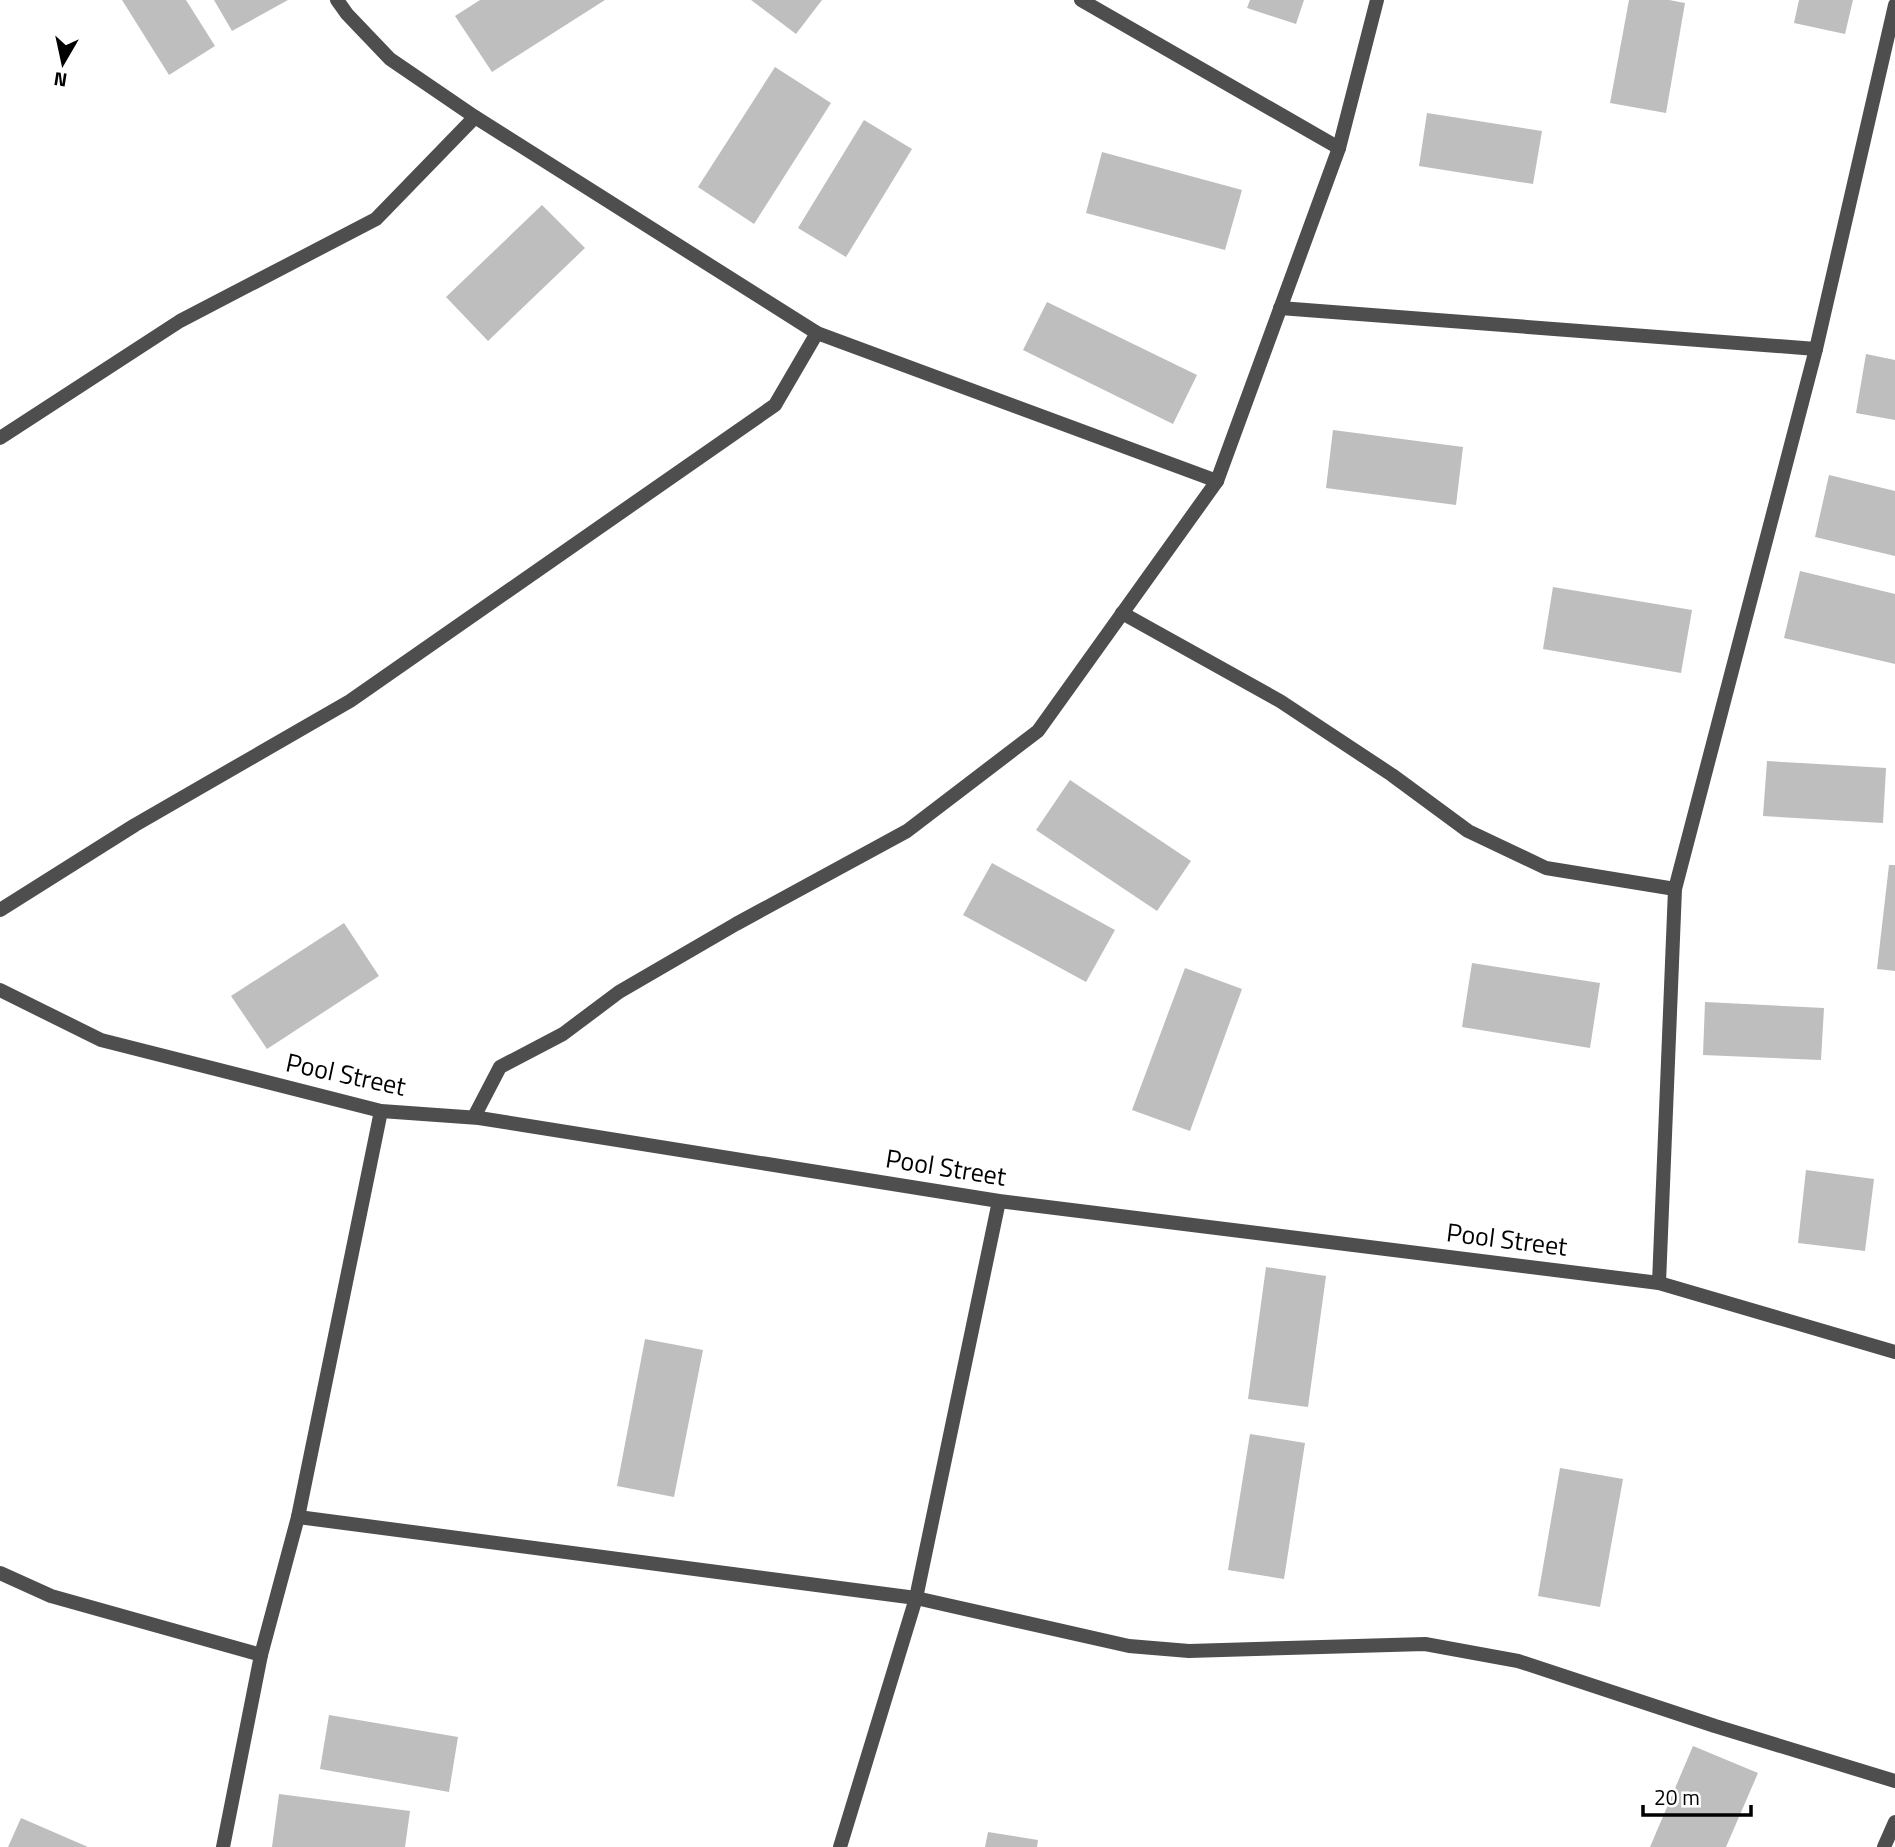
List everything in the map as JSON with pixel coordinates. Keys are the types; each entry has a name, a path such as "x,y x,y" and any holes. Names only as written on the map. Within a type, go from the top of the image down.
{"street":[{"path":"337,0 390,60 475,117 817,333 1217,481"},
{"path":"1081,0 1339,148"},
{"path":"479,1118 475,1115 500,1067 563,1034 642,978 907,831 1038,731 1217,481 1339,148 1377,0"},
{"path":"1658,1283 1675,890 1816,349 1895,5"},
{"path":"0,438 180,321 376,219 475,117"},
{"path":"1280,308 1816,349"},
{"path":"0,910 135,825 350,701 764,413 775,405 817,333"},
{"path":"1122,613 1280,701 1392,775 1468,831 1546,868 1675,890"},
{"name":"Pool Street","path":"0,990 101,1040 382,1111 479,1118 999,1201 1658,1283 1895,1352"},
{"path":"223,1847 261,1655 298,1517 382,1111"},
{"path":"840,1847 916,1598 999,1201"},
{"path":"298,1517 916,1598 1129,1646 1189,1651 1425,1644 1518,1661 1715,1726 1895,1781"},
{"path":"0,1573 51,1596 261,1655"},
{"path":"1884,1847 1895,1822"}],"building":[{"path":"122,0 186,0 215,46 169,75"},
{"path":"214,0 288,0 232,31"},
{"path":"480,0 605,0 492,72 455,16"},
{"path":"751,0 822,0 796,34"},
{"path":"1250,0 1304,0 1296,24 1247,8"},
{"path":"1629,0 1669,0 1685,3 1666,113 1610,103"},
{"path":"1799,0 1853,0 1845,34 1794,23"},
{"path":"775,67 831,103 754,224 698,187"},
{"path":"1427,113 1542,131 1533,184 1419,166"},
{"path":"864,120 912,149 846,257 798,228"},
{"path":"1102,152 1242,190 1225,250 1086,213"},
{"path":"542,205 585,248 488,341 446,297"},
{"path":"1047,302 1197,375 1173,424 1023,350"},
{"path":"1866,354 1895,360 1895,420 1856,413"},
{"path":"1333,430 1463,447 1456,505 1326,488"},
{"path":"1829,475 1895,491 1895,556 1815,537"},
{"path":"1800,571 1895,594 1895,664 1784,638"},
{"path":"1553,587 1692,610 1681,673 1543,649"},
{"path":"1767,761 1886,768 1883,823 1763,816"},
{"path":"1070,780 1191,861 1157,911 1036,830"},
{"path":"992,863 1115,930 1086,982 963,915"},
{"path":"1889,865 1895,865 1895,971 1877,969"},
{"path":"344,923 379,976 267,1049 231,996"},
{"path":"1472,963 1600,983 1590,1048 1462,1027"},
{"path":"1185,968 1242,989 1190,1131 1132,1110"},
{"path":"1705,1002 1824,1008 1821,1060 1703,1055"},
{"path":"1806,1170 1874,1179 1865,1251 1798,1243"},
{"path":"1266,1267 1326,1276 1308,1407 1248,1399"},
{"path":"645,1339 703,1350 674,1497 617,1486"},
{"path":"1250,1434 1305,1443 1284,1579 1228,1570"},
{"path":"1560,1468 1623,1479 1600,1607 1538,1596"},
{"path":"329,1715 458,1737 449,1792 320,1769"},
{"path":"1693,1746 1758,1773 1726,1847 1650,1847"},
{"path":"279,1794 410,1811 405,1847 272,1847"},
{"path":"21,1818 88,1847 8,1847"},
{"path":"988,1832 1038,1840 1037,1847 985,1847"}]}
